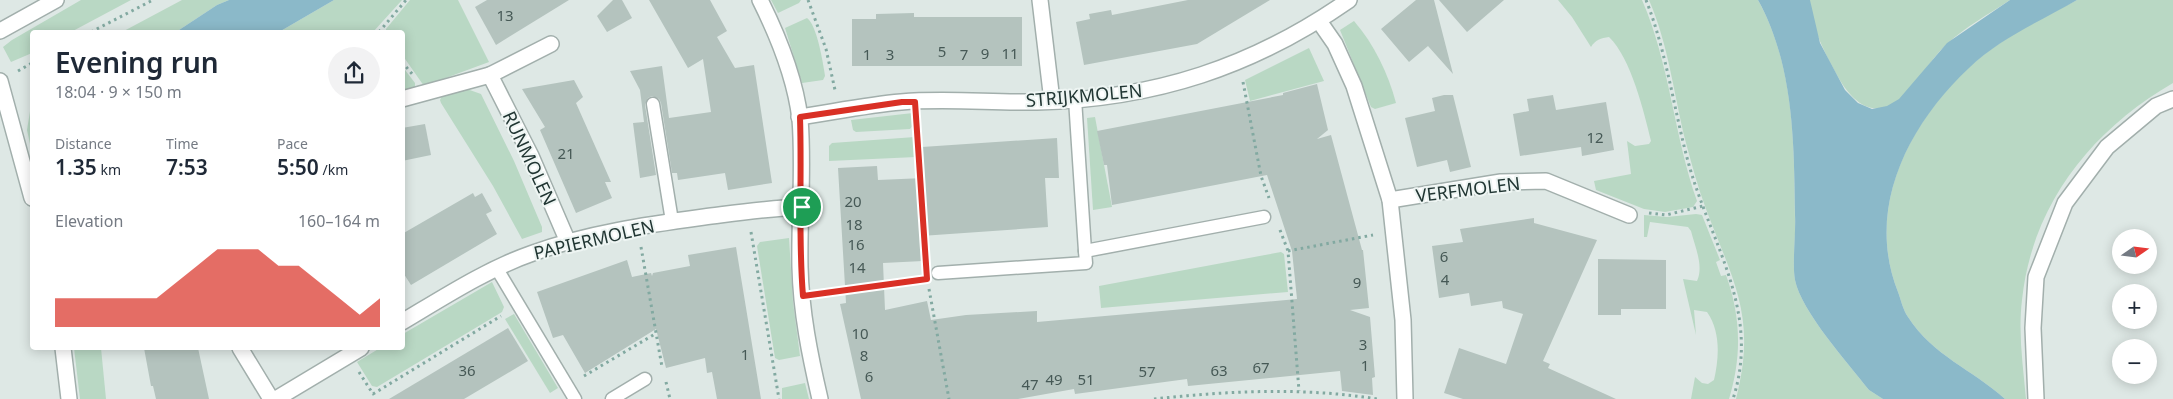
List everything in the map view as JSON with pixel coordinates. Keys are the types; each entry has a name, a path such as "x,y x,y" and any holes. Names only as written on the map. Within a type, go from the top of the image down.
{"street":[{"path":"0,31 56,0"},
{"path":"760,0 789,68 800,117 802,207 800,268 804,320 820,399"},
{"path":"1040,0 1052,101"},
{"name":"STRIJKMOLEN","path":"800,117 915,102 1052,101 1139,92 1217,70 1247,59 1318,21 1349,0"},
{"name":"VERFMOLEN","path":"1318,21 1335,44 1354,86 1390,200 1395,232 1403,320 1405,399"},
{"path":"405,98 490,75 551,44"},
{"name":"RUNMOLEN","path":"490,75 531,156 568,242"},
{"path":"0,81 19,143 30,190"},
{"path":"2036,399 2033,328 2036,277 2065,203 2107,147 2156,106 2173,99"},
{"name":"VERFMOLEN","path":"1390,200 1501,182 1546,182 1629,215"},
{"name":"PAPIERMOLEN","path":"405,320 464,285 497,269 531,253 568,242 672,221 802,207"},
{"path":"63,350 69,399"},
{"path":"241,350 272,399"},
{"path":"276,399 355,351"}],"lane":[{"path":"938,273 1086,263 1075,99"},
{"path":"653,104 672,221"},
{"path":"1085,251 1264,217"},
{"path":"497,269 575,399"},
{"path":"612,399 644,379"}],"path":[{"path":"95,30 153,0"},
{"path":"381,30 406,0"},
{"path":"808,0 826,49 839,111"},
{"path":"1646,0 1659,36 1680,129 1703,206 1730,273 1741,322 1742,359 1733,399"},
{"path":"915,102 926,264"},
{"path":"1629,215 1644,212 1666,215 1703,206"},
{"path":"747,212 779,399"},
{"path":"637,227 663,372"},
{"path":"1288,250 1395,232"},
{"path":"803,296 927,279 949,399"},
{"path":"355,351 373,394 519,305"},
{"path":"567,386 655,334"},
{"path":"666,381 670,399"},
{"path":"1154,399 1250,392 1299,392 1378,399"}],"green space":[{"path":"81,0 131,0 75,30 30,30 30,54 11,62 3,47 12,40"},
{"path":"182,0 229,0 217,5 179,30 126,30"},
{"path":"334,0 402,0 375,30 282,30"},
{"path":"410,0 458,0 489,62 424,86 405,59 405,30 386,29"},
{"path":"771,0 801,0 799,3 778,13"},
{"path":"1558,0 1642,0 1666,75 1689,176 1697,201 1693,207 1665,212 1644,209 1596,190 1594,181 1631,174 1627,141 1635,146 1649,144 1651,141 1636,86 1617,46 1609,37 1598,40 1591,47 1572,17"},
{"path":"1649,0 1758,0 1779,52 1786,79 1790,107 1794,163 1794,265 1795,280 1799,293 1826,336 1869,390 1883,399 1736,399 1742,370 1744,345 1743,322 1739,301 1698,185 1686,143 1662,35"},
{"path":"1810,0 2010,0 1969,26 1954,38 1941,50 1900,99 1890,106 1871,108 1855,99 1842,84 1819,39 1813,20"},
{"path":"2077,0 2173,0 2173,83 2117,123 2092,147 2071,173 2053,202 2038,232 2028,265 2022,300 2022,362 2026,399 2005,399 1929,342 1906,314 1889,261 1887,230 1890,200 1898,170 1911,142 1927,115 1946,91 1968,68 1993,48 2020,30"},
{"path":"807,18 811,22 817,36 825,76 823,80 802,83 785,28"},
{"path":"1354,21 1380,59 1396,103 1375,109 1371,107 1340,30"},
{"path":"1309,48 1324,81 1250,101 1245,80"},
{"path":"405,70 415,83 415,89 405,92"},
{"path":"464,88 481,94 514,161 542,227 542,232 522,239 493,186 441,103 442,96"},
{"path":"30,111 30,144 27,130"},
{"path":"913,113 913,125 910,129 856,132 853,130 851,120"},
{"path":"1095,117 1112,207 1093,210 1087,118"},
{"path":"915,137 916,157 829,161 829,146 832,143"},
{"path":"1644,215 1667,217 1702,215 1720,260 1716,262 1721,276 1726,275 1735,306 1738,352 1729,399 1691,399 1695,377 1702,383 1708,384 1714,380 1718,345 1715,328 1707,312 1694,310 1696,335 1683,279 1697,281 1700,269 1691,231 1688,227 1650,222 1647,237 1644,237"},
{"path":"789,238 793,302 800,356 779,360 775,358 757,246 760,242"},
{"path":"1281,252 1284,254 1288,292 1101,308 1099,286"},
{"path":"492,282 504,307 502,312 377,387 372,386 357,362 377,350 405,350 405,333"},
{"path":"514,314 558,388 550,393 505,319"},
{"path":"74,350 101,350 106,399 80,399"},
{"path":"805,383 809,399 782,399 782,388"}],"water":[{"path":"229,0 334,0 282,30 179,30 217,5"},
{"path":"1758,0 1810,0 1820,43 1845,90 1858,103 1872,109 1887,106 1899,99 1947,43 2010,0 2077,0 2021,31 1981,57 1947,91 1928,115 1911,142 1898,170 1890,200 1887,230 1889,261 1906,314 1929,342 2005,399 1883,399 1869,390 1826,336 1806,306 1799,293 1794,273 1794,160 1790,105 1779,51 1770,25"}],"building":[{"path":"487,0 569,0 496,45 475,7"},
{"path":"613,0 622,0 632,18 607,32 597,16"},
{"path":"649,0 710,0 727,31 717,37 735,68 754,65 772,183 728,190 725,173 678,180 677,173 672,173 661,103 659,99 652,96 648,98 645,105 656,175 640,178 633,123 644,122 640,90 630,71 662,66 669,118 711,112 703,59 688,68"},
{"path":"1188,0 1270,0 1197,44 1084,65 1076,22 1090,19 1089,14 1111,10 1112,15"},
{"path":"1416,0 1434,0 1453,74 1428,46 1409,62 1381,29"},
{"path":"1439,0 1504,0 1467,32"},
{"path":"914,13 914,17 1022,17 1022,66 852,66 852,19 876,19 876,14"},
{"path":"574,80 583,97 576,103 611,182 605,182 612,198 576,213 540,130 545,127 522,89"},
{"path":"1317,84 1328,130 1317,139 1331,135 1363,250 1369,308 1350,310 1370,317 1375,377 1372,378 1373,395 1342,391 1340,371 1188,386 1187,379 1075,394 1074,389 1018,399 861,399 840,304 846,303 838,168 877,166 878,180 924,178 922,147 1057,138 1059,178 1045,178 1048,227 921,236 923,261 883,263 885,310 927,301 931,320 966,315 1037,311 1037,322 1297,299 1292,251 1267,175 1112,205 1107,165 1104,165 1097,131 1283,95 1283,93"},
{"path":"1453,95 1471,167 1450,172 1447,160 1417,167 1405,118 1435,111 1432,98"},
{"path":"1553,95 1556,110 1606,102 1614,150 1582,156 1581,147 1520,156 1513,114 1529,111 1527,99"},
{"path":"425,124 431,155 405,160 405,127"},
{"path":"473,193 475,197 482,193 492,211 486,214 497,234 411,285 405,276 405,232"},
{"path":"1534,218 1534,223 1597,240 1543,361 1550,364 1548,368 1616,399 1463,399 1444,393 1459,348 1506,364 1523,314 1503,308 1502,301 1471,306 1469,293 1439,298 1432,246 1463,242 1460,229"},
{"path":"736,247 761,399 717,399 712,372 707,373 705,358 666,368 656,329 585,373 563,335 553,338 537,292 627,260 632,277 651,273 652,276 653,273 690,266 688,255"},
{"path":"1598,259 1666,260 1666,309 1621,309 1621,315 1598,315"},
{"path":"508,328 528,361 464,399 389,399"},
{"path":"144,350 198,350 209,399 156,399 153,386 151,386"}],"route":[{"path":"902,102 915,102 927,279 803,296 800,268 802,207 800,117 902,102"}]}
